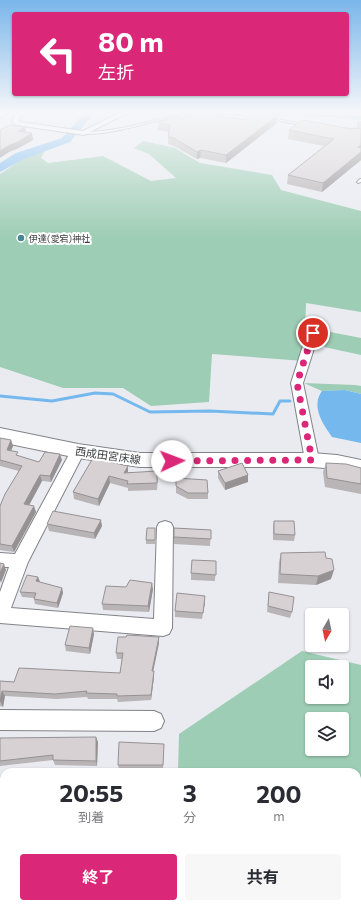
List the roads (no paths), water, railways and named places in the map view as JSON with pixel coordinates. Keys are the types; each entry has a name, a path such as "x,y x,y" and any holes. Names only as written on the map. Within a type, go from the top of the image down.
{"main road":[{"name":"西成田宮床線","path":"0,435 78,451 140,460 312,460 337,462 361,467"}],"street":[{"path":"312,460 297,383 313,333"},
{"path":"78,451 20,561 0,615 163,628 165,527"},
{"path":"0,560 20,561"},
{"path":"0,720 154,721"}],"water":[{"path":"345,390 361,394 361,443 332,437 319,414 318,403 322,391"}],"waterway":[{"path":"0,168 20,156 28,153"},
{"path":"0,396 52,401 95,393 113,394 150,412 210,411 273,414 280,401 290,401"}],"place":[{"name":"伊達(愛宕)神社","path":"21,238"}]}
